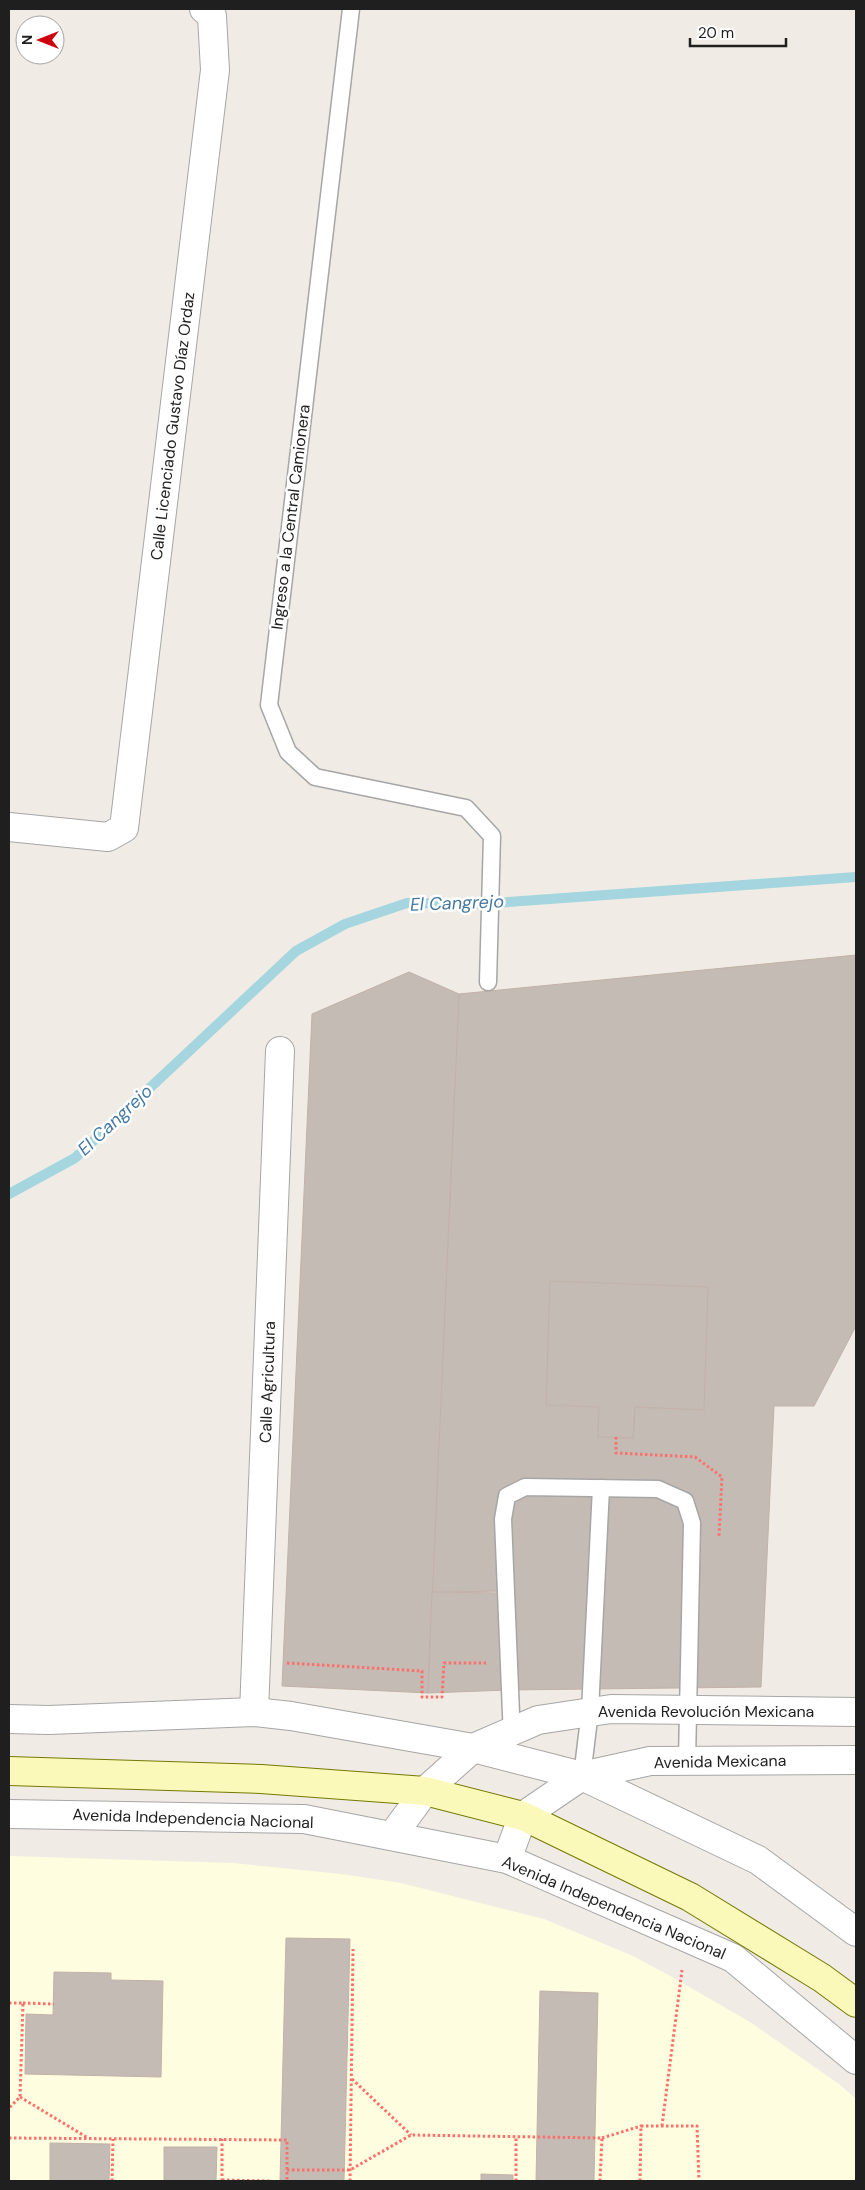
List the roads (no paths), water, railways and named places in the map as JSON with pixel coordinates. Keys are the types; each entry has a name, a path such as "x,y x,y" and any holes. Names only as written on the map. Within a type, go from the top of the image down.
{"main road":[{"name":"Avenida Independencia Nacional","path":"9,1771 261,1779 426,1792 523,1816 690,1897 822,1978 856,2003"}],"street":[{"name":"Calle Licenciado Gustavo Díaz Ordaz","path":"9,827 108,837 124,828 214,80 212,16 204,9"},
{"name":"Calle Agricultura","path":"254,1712 280,1051"},
{"name":"Avenida Revolución Mexicana","path":"392,1836 426,1792 473,1748 538,1720 611,1709 856,1712"},
{"path":"9,1719 49,1720 254,1712 473,1748 582,1776 758,1860 856,1932"},
{"name":"Avenida Mexicana","path":"523,1816 582,1776 650,1761 856,1760"},
{"name":"Avenida Independencia Nacional","path":"9,1814 304,1819 507,1859 734,1958 856,2060"},
{"path":"507,1859 523,1816"}],"lane":[{"name":"Ingreso a la Central Camionera","path":"351,9 269,705 288,752 315,777 466,808 492,836 488,982"},
{"path":"510,1758 512,1731 503,1519 507,1496 526,1487 658,1489 684,1501 692,1523 687,1760"},
{"path":"582,1776 590,1711 601,1488"}],"waterway":[{"name":"El Cangrejo","path":"9,1194 75,1158 296,951 345,924 407,903 481,904 856,877"}]}
